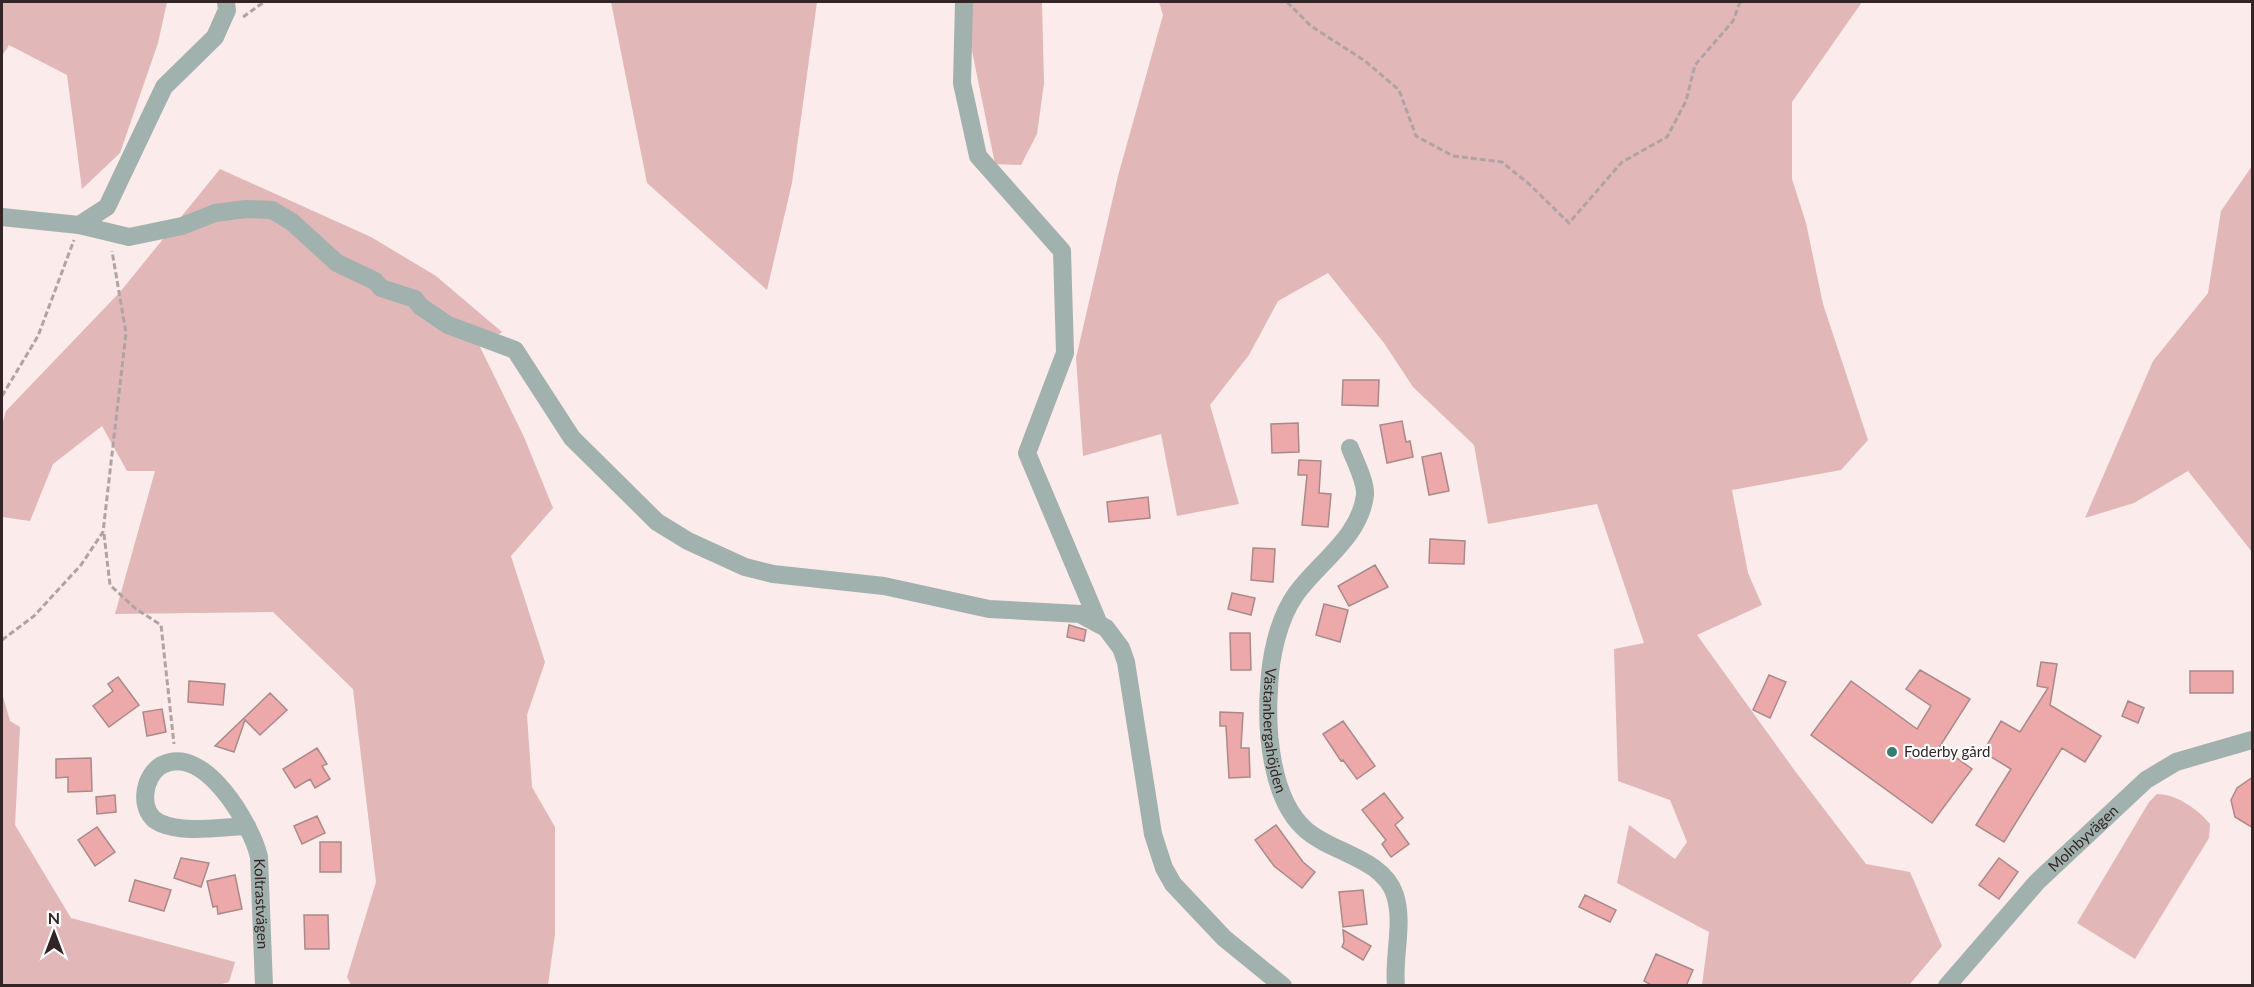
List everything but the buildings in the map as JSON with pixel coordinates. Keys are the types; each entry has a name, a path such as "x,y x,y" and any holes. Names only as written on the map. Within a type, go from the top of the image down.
{"street":[{"path":"79,225 107,207 164,87 215,37 227,10 226,2"},
{"path":"964,2 962,83 978,156 1062,251 1065,353 1027,453 1099,624"},
{"path":"2,217 79,225 129,237 182,226 214,213 246,208 272,210 292,222 337,263 375,281 381,288 415,299 420,306 448,325 515,350 572,438 657,522 688,542 745,567 773,574 884,586 989,609 1080,614 1099,624 1114,637 1126,662 1153,834 1164,868 1173,884 1224,938 1283,986"},
{"name":"Västanbergahöjden","path":"1350,448 1365,494 1355,527 1295,595 1276,637 1269,688 1270,753 1282,791 1293,814 1305,829 1381,872 1395,893 1398,912 1396,986"},
{"name":"Molnbyvägen","path":"1947,986 2037,882 2146,780 2176,762 2253,740"},
{"path":"176,762 161,765 150,779 145,797 150,816 157,821 178,828 247,826"},
{"name":"Koltrastvägen","path":"176,762 198,770 218,784 237,806 255,838 262,881 264,986"}],"path":[{"path":"1287,2 1311,26 1365,61 1399,90 1416,136 1453,156 1502,162 1530,184 1569,223 1622,162 1667,137 1686,101 1695,65 1733,21 1740,2"},
{"path":"2,396 38,336 79,225"},
{"path":"108,231 126,333 104,532 110,585 136,609 161,625 176,762"},
{"path":"2,640 34,616 81,565 104,532"}],"shaded area":[{"path":"2,2 167,2 158,43 120,153 82,189 67,75 9,45 2,56"},
{"path":"611,2 817,2 792,183 767,290 647,183"},
{"path":"970,2 1042,2 1044,83 1037,134 1021,165 995,164 970,41"},
{"path":"1159,2 1862,2 1792,102 1792,179 1806,223 1823,304 1868,440 1841,470 1732,490 1748,573 1762,605 1697,635 1795,771 1866,864 1910,872 1942,946 1909,985 1702,985 1709,932 1617,883 1629,825 1675,859 1687,842 1670,800 1618,781 1614,649 1644,643 1597,504 1488,524 1474,445 1413,387 1384,343 1328,273 1278,301 1249,355 1210,405 1239,504 1177,516 1161,434 1083,456 1076,358 1118,176 1163,15"},
{"path":"2252,166 2252,552 2188,471 2134,503 2085,518 2153,361 2208,293 2221,211"},
{"path":"220,169 371,237 436,276 502,332 480,347 524,437 553,508 511,556 545,662 527,715 532,787 555,827 555,934 548,985 351,985 347,977 376,882 353,689 273,612 115,614 155,471 127,471 102,426 53,464 30,521 2,517 2,425 6,411 120,292"},
{"path":"2,693 10,721 20,727 15,825 71,918 235,962 229,982 214,986 2,985"},
{"path":"2157,794 2186,803 2199,813 2210,824 2209,838 2135,959 2077,923 2149,802"}],"place":[{"name":"Foderby gård","path":"1892,752"}]}
